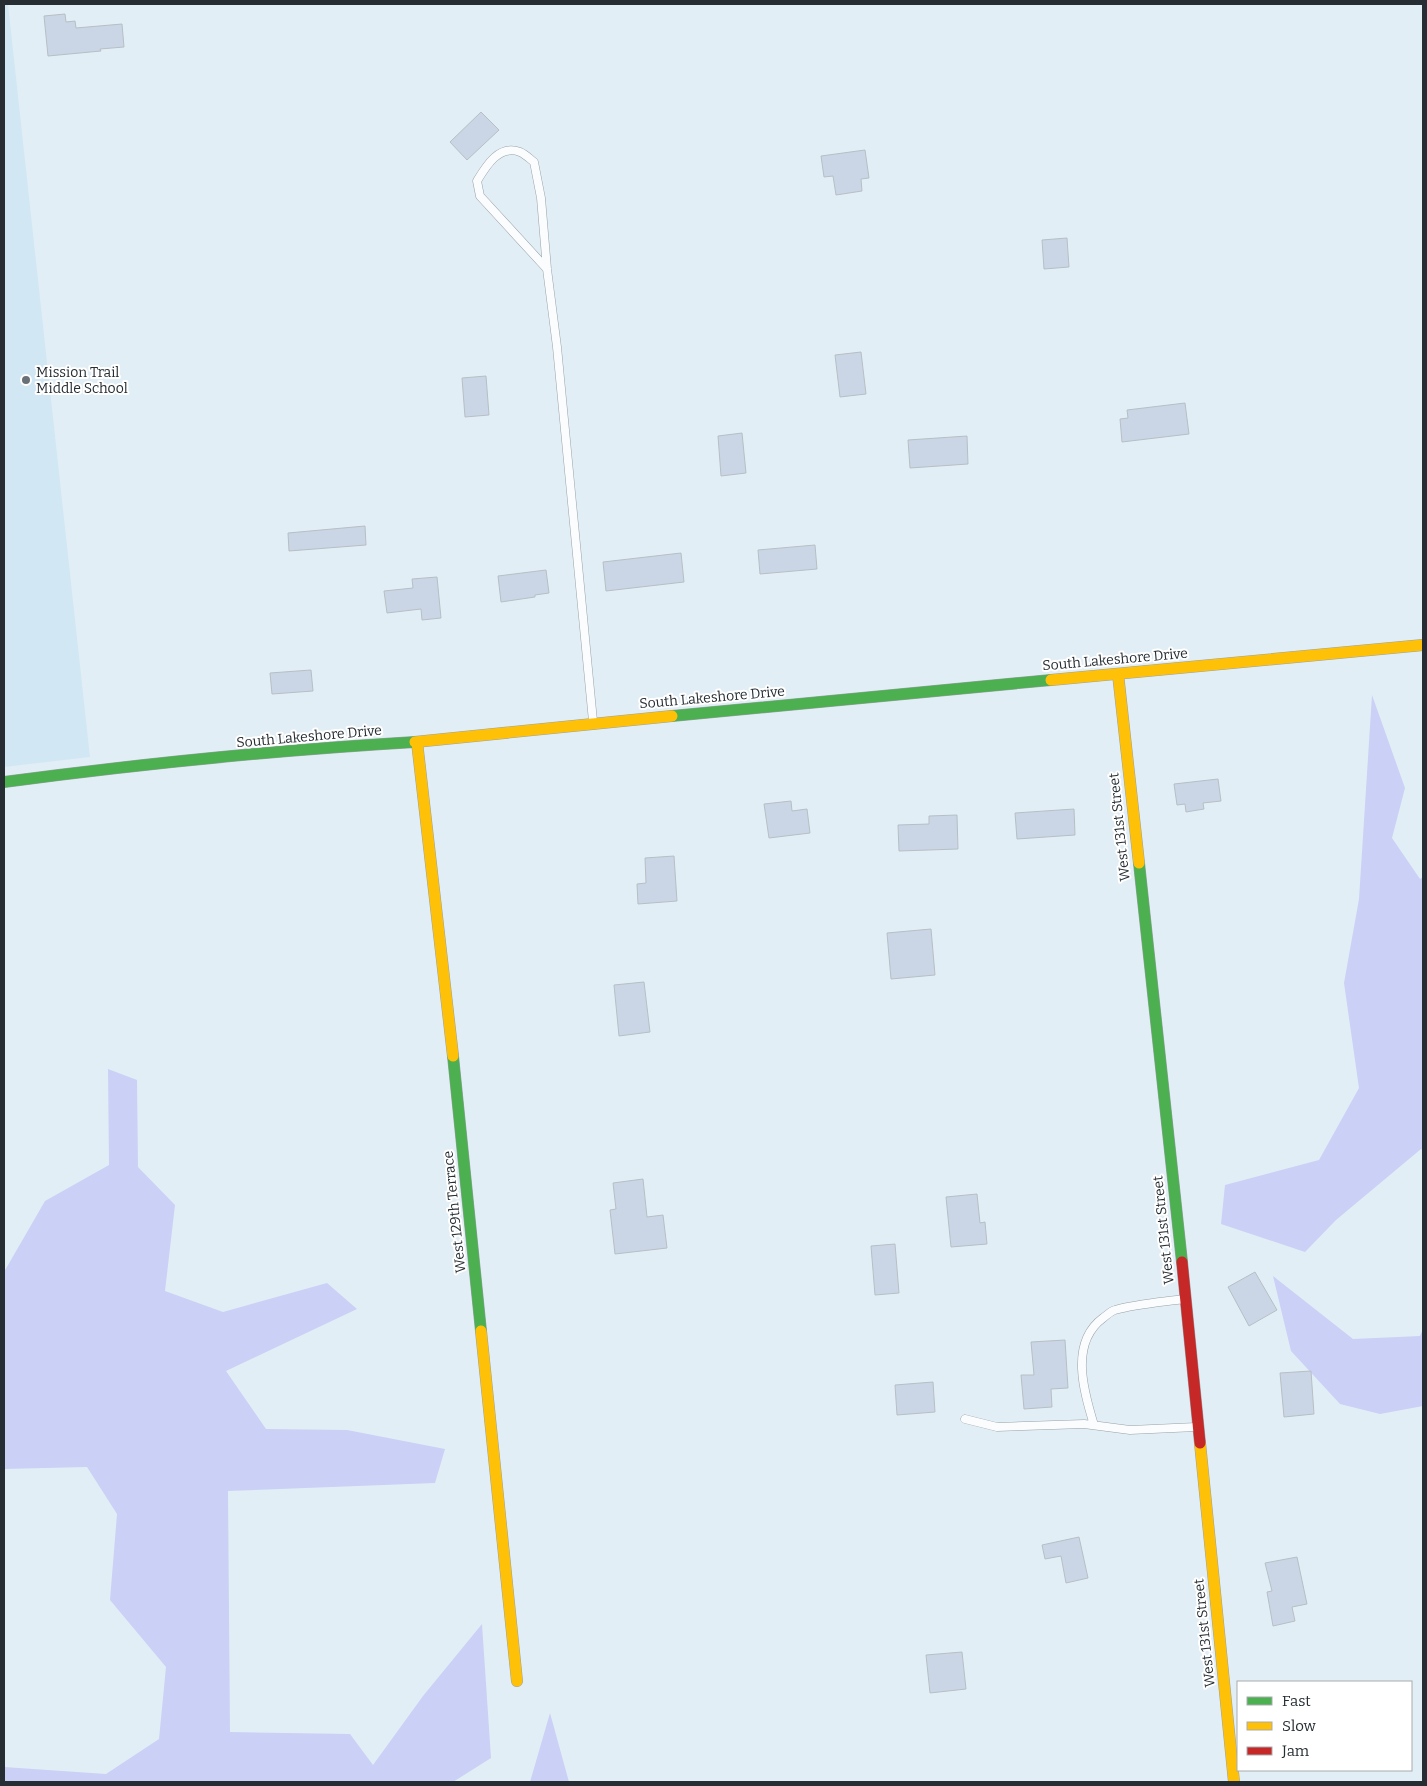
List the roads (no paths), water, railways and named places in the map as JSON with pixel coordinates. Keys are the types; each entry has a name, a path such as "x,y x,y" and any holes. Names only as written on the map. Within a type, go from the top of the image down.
{"street":[{"name":"South Lakeshore Drive","path":"4,782 86,771 365,744 417,742 593,723 1423,645"},
{"name":"West 131st Street","path":"1118,674 1185,1299 1234,1782"},
{"name":"West 129th Terrace","path":"417,742 451,1035 517,1681"}],"lane":[{"path":"547,269 480,196 477,181 490,160 505,151 520,152 534,162 541,198 593,723"},
{"path":"1094,1425 1086,1399 1082,1369 1084,1344 1094,1324 1114,1310 1185,1299"},
{"path":"965,1419 997,1428 1094,1425 1130,1430 1198,1426"}],"place":[{"name":"Mission Trail Middle School","path":"26,380"}]}
